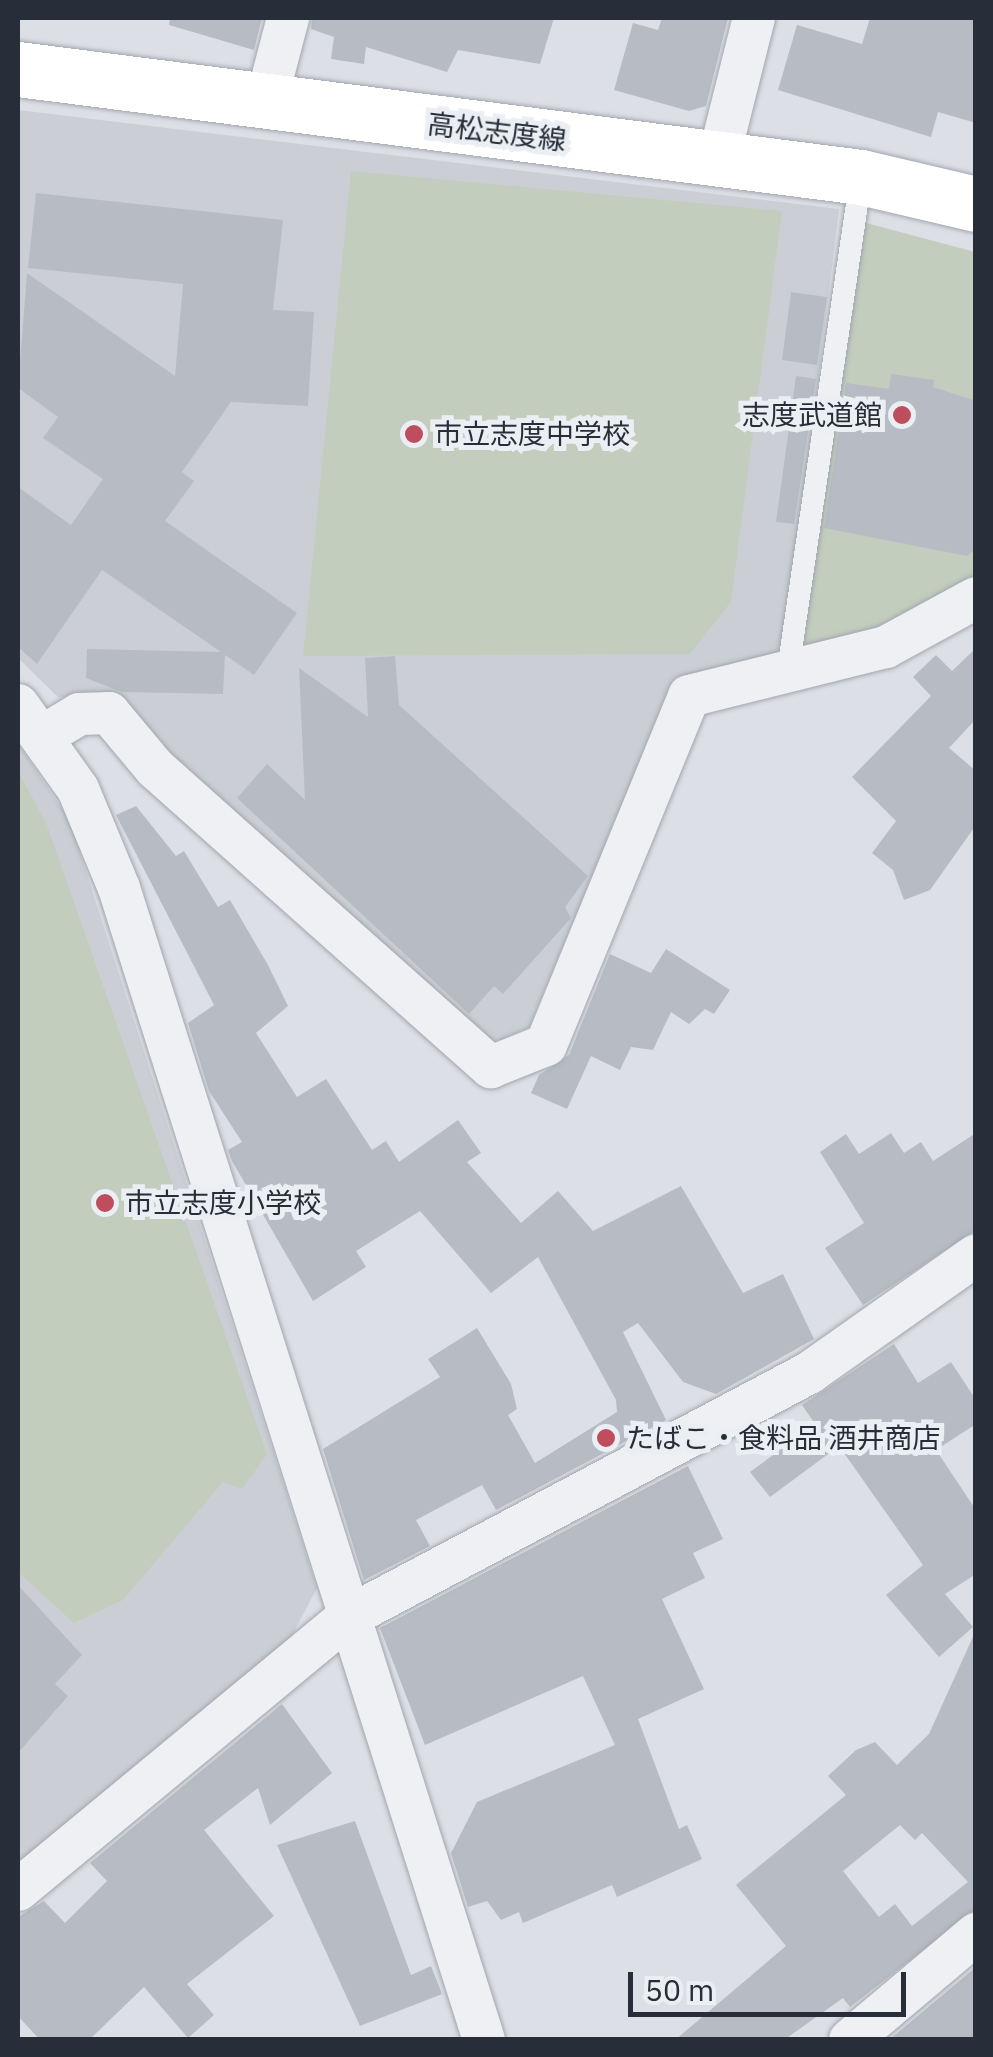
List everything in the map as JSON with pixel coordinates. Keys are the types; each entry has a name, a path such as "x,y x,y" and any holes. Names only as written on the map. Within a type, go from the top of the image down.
{"main road":[{"name":"高松志度線","path":"18,69 862,176 976,204"}],"street":[{"path":"266,102 288,18"},
{"path":"719,157 754,18"},
{"path":"484,2040 125,907 32,719 109,713 155,768 492,1067 546,1044 689,696 787,676 886,647 976,598"},
{"path":"18,1890 348,1617 810,1373 976,1254"},
{"path":"850,2040 976,1934"}],"lane":[{"path":"787,676 862,176"}],"shaded area":[{"name":"市立志度中学校","path":"18,110 839,209 784,658 676,677 529,1027 502,1040 465,1036 102,699 58,697 18,658"},
{"name":"市立志度小学校","path":"18,744 69,819 317,1588 287,1645 18,1877"}],"green space":[{"path":"351,171 782,211 731,602 690,654 303,656"},
{"name":"志度武道館","path":"855,220 975,252 975,577 938,604 797,663"},
{"name":"市立志度小学校","path":"18,771 47,825 267,1454 242,1489 223,1482 123,1600 74,1623 18,1572"}],"building":[{"path":"170,18 262,18 254,50 169,25"},
{"path":"312,18 554,18 540,64 458,50 447,72 366,47 364,64 331,59 334,37 311,29"},
{"path":"662,18 728,18 706,106 689,111 614,90 633,23 658,30"},
{"path":"870,18 976,18 976,123 938,112 931,137 778,90 797,25 862,44"},
{"path":"36,193 283,220 273,310 314,312 308,406 231,402 182,472 194,481 165,521 297,613 254,675 225,655 223,694 122,692 86,678 87,649 221,652 102,570 37,664 18,647 18,487 71,525 103,479 43,438 58,417 18,388 27,273 175,376 183,284 28,268"},
{"path":"791,292 827,297 817,365 782,360"},
{"path":"891,374 934,380 933,387 976,401 976,548 967,556 824,528 846,383 889,389"},
{"path":"796,376 816,379 794,524 776,522"},
{"path":"976,648 976,719 949,748 976,771 976,825 930,890 904,900 893,870 872,853 896,821 852,777 931,696 913,677 936,655 952,671"},
{"path":"395,656 399,705 588,876 565,907 571,918 503,994 494,986 469,1014 237,798 267,764 305,800 299,668 368,717 365,658"},
{"path":"136,806 176,856 184,851 218,907 230,900 268,965 288,1006 256,1033 297,1097 326,1079 372,1150 386,1141 399,1162 458,1120 481,1153 467,1162 521,1223 558,1191 593,1231 681,1186 743,1293 783,1274 814,1339 716,1394 683,1382 638,1323 623,1332 666,1420 496,1510 482,1485 416,1520 430,1546 364,1580 323,1449 440,1377 428,1359 477,1328 511,1384 517,1409 508,1415 535,1463 617,1412 616,1400 538,1257 491,1293 420,1211 356,1251 366,1267 313,1301 228,1150 242,1142 209,1091 188,1023 214,1005 116,815"},
{"path":"666,949 730,990 714,1014 705,1009 689,1024 671,1012 653,1050 631,1047 620,1070 591,1056 567,1109 531,1093 539,1075 569,1055 610,954 651,973"},
{"path":"891,1133 904,1153 921,1142 933,1161 976,1133 976,1230 863,1305 825,1248 864,1223 820,1152 846,1134 859,1154"},
{"path":"894,1344 918,1383 951,1362 976,1400 976,1424 936,1450 976,1510 976,1574 945,1594 973,1627 939,1657 886,1595 923,1565 839,1446 770,1497 750,1472 815,1424 802,1405"},
{"path":"688,1466 723,1539 693,1553 705,1578 662,1599 704,1689 638,1719 679,1829 687,1825 702,1859 617,1897 612,1885 523,1923 519,1912 501,1920 487,1901 468,1907 451,1853 477,1802 615,1745 583,1676 425,1745 380,1628"},
{"path":"18,1585 82,1655 55,1684 68,1696 18,1753"},
{"path":"976,1630 975,1910 850,2007 843,1998 784,2040 675,2040 786,1946 736,1885 846,1795 828,1776 856,1750 875,1742 897,1765 929,1734","holes":["900,1825 915,1840 922,1833 968,1882 912,1926 895,1904 879,1917 843,1871"]},
{"path":"282,1704 332,1773 270,1825 258,1788 204,1830 274,1916 187,1984 214,2015 188,2038 144,1987 89,2040 40,2040 18,2016 18,1917 44,1901 65,1923 107,1881 90,1863"},
{"path":"355,1821 411,1975 431,1966 442,1994 360,2026 277,1845"},
{"path":"976,1967 975,2040 889,2040"}],"place":[{"name":"志度武道館","path":"902,415"},
{"name":"市立志度中学校","path":"414,434"},
{"name":"市立志度小学校","path":"105,1203"},
{"name":"たばこ・食料品 酒井商店","path":"606,1438"}]}
